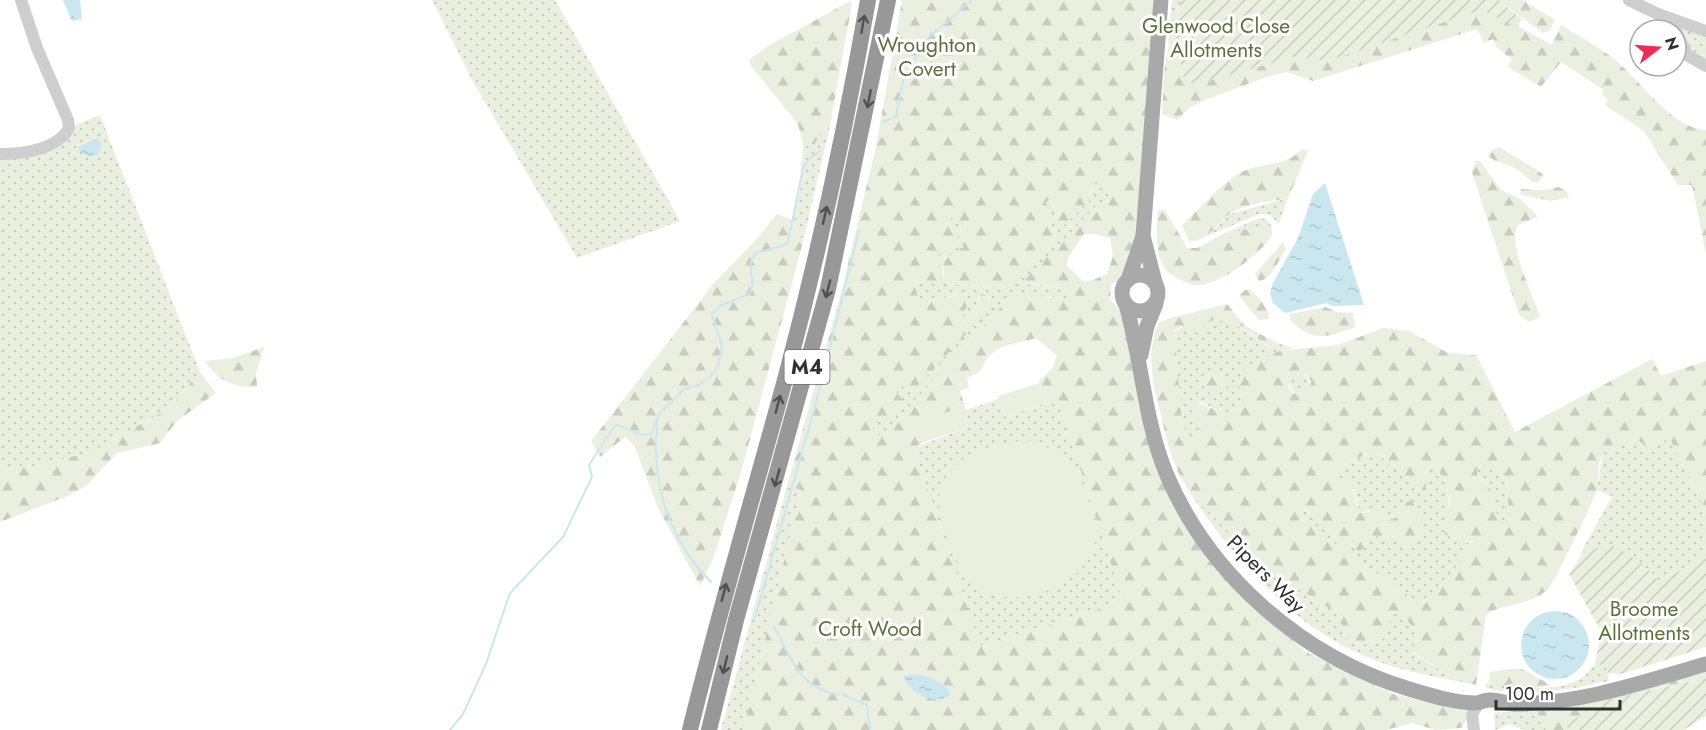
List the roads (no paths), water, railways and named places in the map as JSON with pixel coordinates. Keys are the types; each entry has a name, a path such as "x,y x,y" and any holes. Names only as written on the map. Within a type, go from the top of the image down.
{"highway":[{"name":"M4","path":"690,730 717,618 813,268 844,128 868,0"},
{"name":"M4","path":"709,730 736,620 828,289 888,0"}],"main road":[{"path":"1143,236 1159,291 1156,304 1143,310 1125,305 1121,293 1128,280 1143,236 1161,0"},
{"path":"1128,280 1143,276 1155,282"},
{"name":"Pipers Way","path":"1140,361 1147,326 1156,304"},
{"name":"Pipers Way","path":"1125,305 1140,361 1150,423 1170,482 1199,534 1249,593 1293,631 1346,664 1384,680 1431,695 1479,703 1486,708 1586,697 1706,664"}],"street":[{"path":"0,154 26,152 48,145 61,138 69,128 66,115 37,48 21,0"},
{"path":"1629,0 1660,18"},
{"path":"1688,29 1706,31"},
{"path":"1688,56 1706,66"},
{"path":"1475,730 1472,714 1479,703"}],"water":[{"path":"63,0 80,0 82,19 72,21"},
{"path":"97,138 101,142 99,154 92,157 80,153 78,147"},
{"path":"1325,183 1364,305 1333,306 1326,303 1285,313 1273,303 1270,293 1273,283 1298,238 1313,194"},
{"path":"1548,611 1562,611 1574,616 1584,626 1589,645 1584,664 1574,674 1562,679 1548,679 1536,674 1526,664 1521,652 1521,638 1526,626 1536,616"},
{"path":"907,675 924,676 935,680 949,690 949,696 936,699 917,693 907,684 904,678"}],"waterway":[{"path":"882,122 896,117 903,80 910,71 922,43 972,0"},
{"path":"711,582 678,538 665,505 657,470 658,415 684,389 698,385 709,378 718,366 722,346 712,314 720,306 749,294 752,284 751,263 756,253 785,245 788,242 803,168 810,158 820,151"},
{"path":"755,618 816,403 859,230"},
{"path":"450,730 463,714 486,664 510,593 563,537 592,477 589,465 615,425 646,435 652,434 657,418"},
{"path":"774,627 798,670 805,678 814,686 839,695"},
{"path":"843,695 867,705 870,730"}],"park label":[{"name":"Glenwood Close Allotments","path":"1216,38"},
{"name":"Wroughton Covert","path":"927,57"},
{"name":"Broome Allotments","path":"1644,621"},
{"name":"Croft Wood","path":"870,629"}]}
